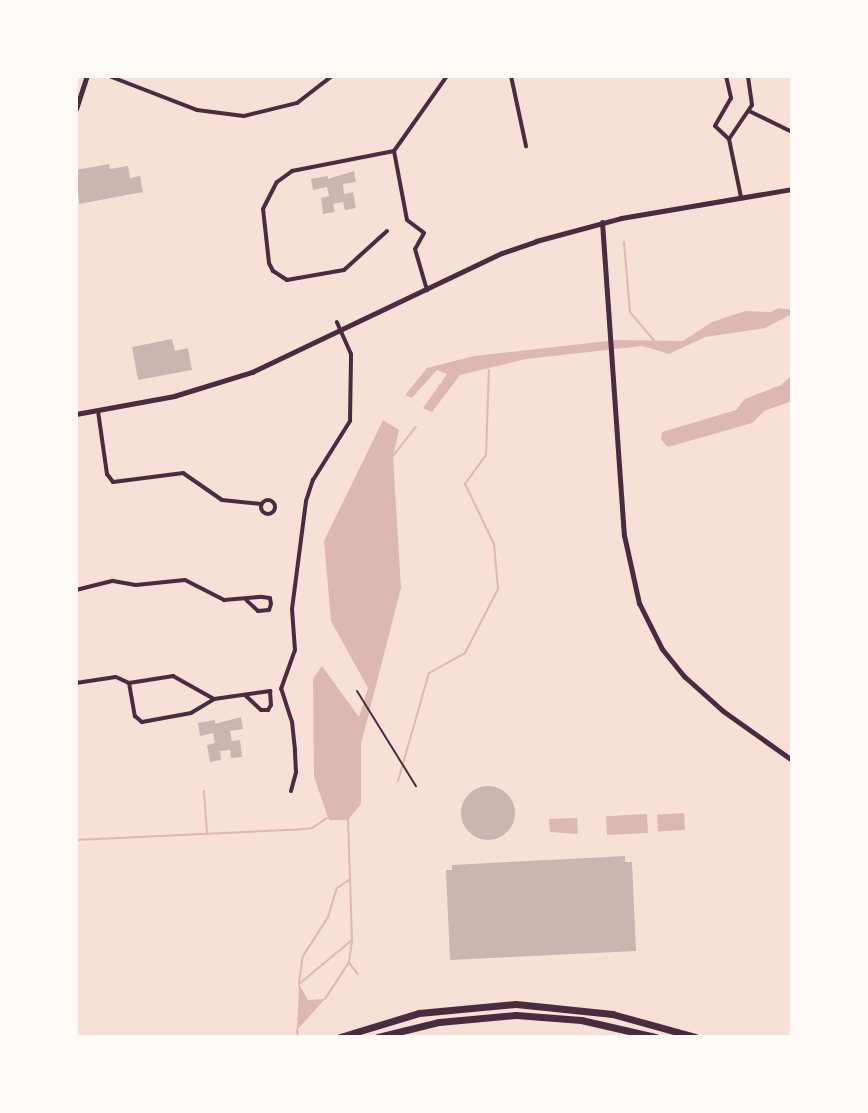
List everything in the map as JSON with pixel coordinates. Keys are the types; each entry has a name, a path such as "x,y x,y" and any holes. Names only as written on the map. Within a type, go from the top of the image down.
{"highway":[{"path":"340,1037 419,1013 516,1004 612,1014 695,1037"},
{"path":"378,1037 439,1022 516,1015 581,1020 655,1037"}],"street":[{"path":"76,109 87,76"},
{"path":"109,76 197,110 244,116 297,103 332,76"},
{"path":"427,290 415,249 424,233 407,220 394,151 447,76"},
{"path":"511,76 526,146"},
{"path":"726,76 731,98 715,126 729,139 741,197"},
{"path":"729,139 749,111 752,101 748,76"},
{"path":"749,111 792,132"},
{"path":"387,231 351,265 336,273 287,280 273,271 269,263 263,209 277,182 303,167 394,151"},
{"path":"77,414 216,385 341,332 512,249 602,222 792,189"},
{"path":"602,222 624,535 631,577 645,618 685,677 723,711 792,758"},
{"path":"291,791 296,772 295,750 292,722 281,689 295,650 292,609 309,491 350,421 351,354 337,322"},
{"path":"98,411 107,474 113,482 183,473 222,500 262,504"},
{"path":"76,590 113,581 136,585 185,580 224,600 270,598 271,604 269,610 258,611 246,600"},
{"path":"76,683 116,677 129,683 177,676 214,699"},
{"path":"129,683 135,716 142,722 191,713 214,699 270,691 271,705 261,710 245,695"}],"path":[{"path":"357,691 416,786"}],"shaded area":[{"path":"779,308 792,310 792,314 765,328 705,337 669,354 642,346 526,359 460,375 432,412 423,408 447,374 437,370 412,398 405,395 427,368 474,356 616,340 683,341 712,322 745,311 771,312"},
{"path":"792,375 792,401 764,411 752,423 668,447 661,440 662,432 736,410 745,399 781,385"},
{"path":"383,420 399,430 393,456 401,588 361,744 361,804 348,820 329,820 314,777 313,678 322,666 359,717 368,688 331,621 324,541"},
{"path":"684,813 685,830 658,831 657,814"},
{"path":"647,814 648,833 607,835 606,816"},
{"path":"577,818 578,834 550,832 549,819"},
{"path":"299,984 308,1000 325,999 297,1030"}],"building":[{"path":"109,164 110,169 128,166 130,178 140,176 143,192 79,204 76,170"},
{"path":"354,171 356,182 343,184 344,194 353,192 356,208 345,210 343,202 333,204 335,212 323,214 321,198 329,196 327,187 313,190 311,179 328,176 328,179"},
{"path":"172,339 175,351 188,348 192,370 138,380 132,347"},
{"path":"241,717 243,729 230,731 232,741 240,740 242,757 231,758 230,750 220,751 221,760 210,762 207,745 215,743 213,733 200,736 198,723 215,720 215,724"},
{"path":"488,786 507,794 515,813 507,832 488,840 469,832 461,813 469,794"},
{"path":"625,856 625,862 632,862 636,951 450,960 446,870 452,870 452,865"}],"waterway":[{"path":"624,242 630,312 656,343"},
{"path":"398,781 429,673 465,653 498,589 494,544 465,484 486,455 489,370"},
{"path":"393,456 416,427"},
{"path":"204,791 207,834"},
{"path":"76,840 291,830 312,828 327,818"},
{"path":"299,984 352,940 348,820"},
{"path":"299,983 303,956 328,917 337,888 349,880"},
{"path":"325,999 349,962 352,940"},
{"path":"349,963 358,974"},
{"path":"297,1030 298,1037"}]}
